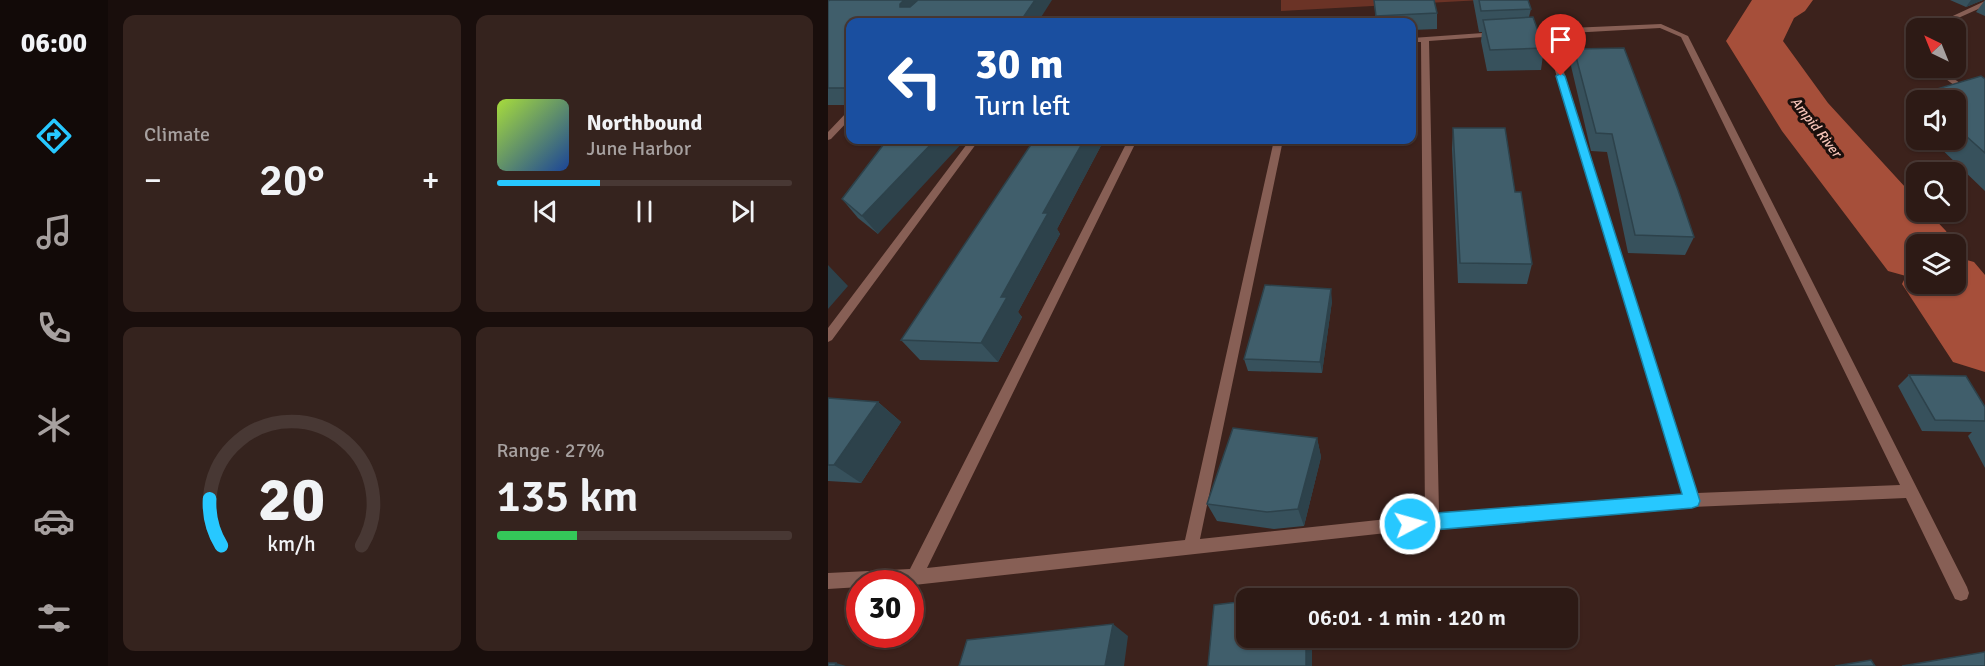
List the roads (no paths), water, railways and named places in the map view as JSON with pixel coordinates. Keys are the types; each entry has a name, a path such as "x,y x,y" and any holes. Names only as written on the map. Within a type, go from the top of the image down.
{"street":[{"path":"1953,18 1985,3"},
{"path":"1514,33 1661,26 1684,36 1961,593"},
{"path":"1547,31 1692,501"},
{"path":"1416,40 1503,34"},
{"path":"1425,40 1432,521"},
{"path":"1949,78 1985,105"},
{"path":"828,137 846,118"},
{"path":"828,337 971,144"},
{"path":"917,570 1130,144"},
{"path":"1191,547 1277,144"},
{"path":"924,576 1432,521 1692,501 1910,491"},
{"path":"828,581 846,580"}],"waterway":[{"name":"Ampid River","path":"1787,0 1772,9 1754,41 1805,117 1906,238"},
{"name":"Ampid River","path":"1952,294 1985,337"}]}
